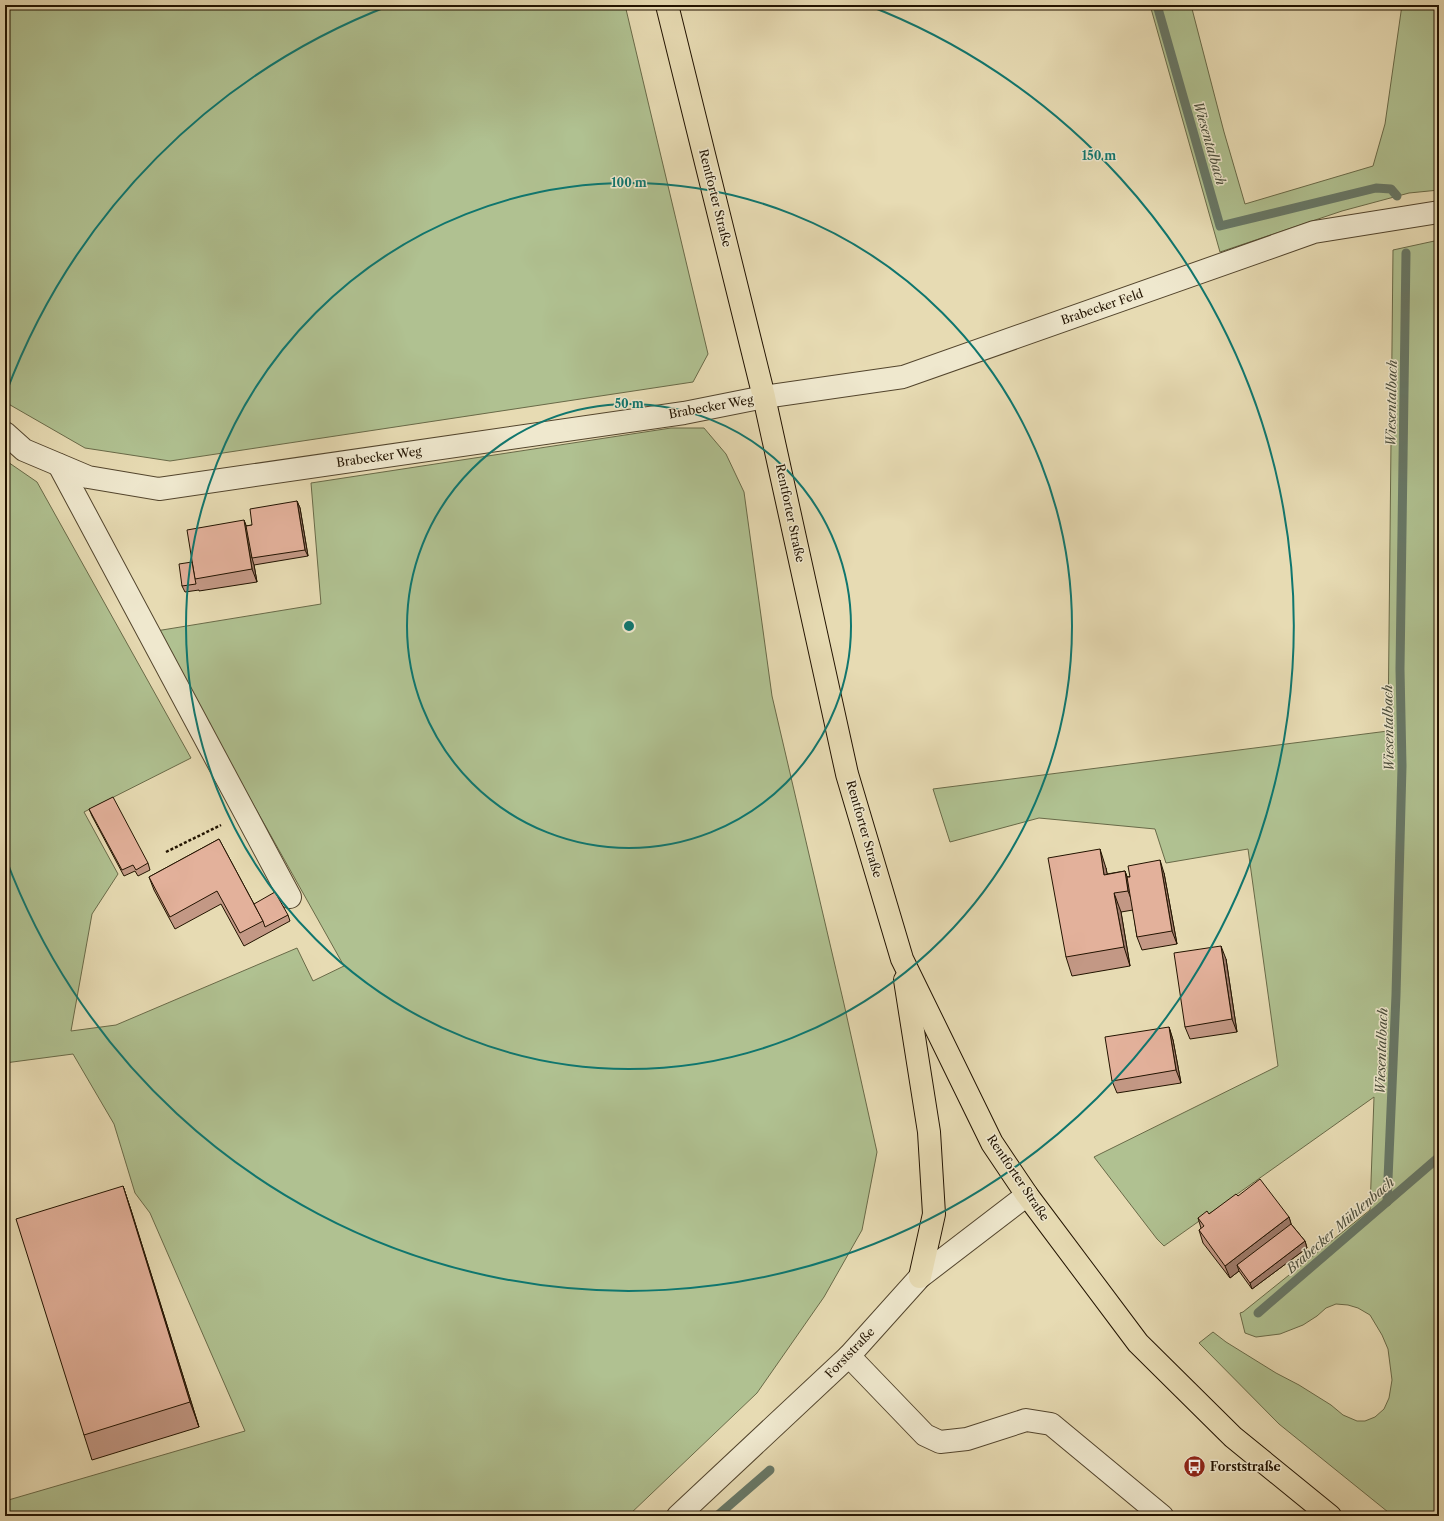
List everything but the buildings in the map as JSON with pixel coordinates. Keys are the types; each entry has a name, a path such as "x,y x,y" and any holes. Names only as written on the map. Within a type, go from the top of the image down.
{"main road":[{"name":"Rentforter Straße","path":"667,5 764,397 848,774 902,959 992,1143 1028,1196 1138,1343 1233,1437 1330,1516"},
{"path":"902,959 929,1132 934,1214 920,1277"}],"street":[{"name":"Brabecker Feld","path":"764,397 903,377 1314,232 1439,212"},
{"name":"Brabecker Weg","path":"5,432 24,450 88,477 159,489 684,413 764,397"},
{"path":"59,465 290,897"},
{"name":"Forststraße","path":"678,1516 849,1356 920,1277 1028,1196"},
{"path":"849,1356 925,1435 940,1442 967,1439 1026,1420 1051,1424 1162,1516"}],"path":[{"path":"166,852 245,813"}],"green space":[{"path":"5,5 625,5 708,354 693,382 170,461 85,448 5,402"},
{"path":"1150,5 1191,5 1224,132 1245,204 1373,166 1385,124 1402,5 1439,5 1439,190 1409,193 1342,211 1220,252"},
{"path":"1439,240 1439,1516 1394,1516 1279,1424 1199,1343 1213,1332 1226,1342 1276,1373 1331,1405 1343,1415 1357,1421 1365,1421 1375,1417 1384,1409 1389,1398 1392,1380 1388,1349 1382,1335 1370,1315 1358,1308 1336,1304 1326,1308 1303,1325 1280,1334 1256,1337 1245,1333 1240,1313 1370,1210 1374,1097 1164,1246 1094,1157 1278,1066 1248,849 1166,863 1155,829 1039,818 950,842 933,789 1388,731 1393,250"},
{"path":"671,428 704,428 726,454 744,492 772,696 877,1152 862,1230 824,1297 757,1393 628,1516 5,1516 5,1501 245,1431 150,1213 135,1193 114,1124 73,1054 5,1063 5,460 37,482 191,758 84,812 118,874 92,914 71,1031 116,1025 297,948 313,981 344,966 156,631 321,604 311,483"}],"waterway":[{"name":"Wiesentalbach","path":"1157,5 1220,226 1376,188 1391,189 1397,196"},
{"name":"Wiesentalbach","path":"1387,1202 1396,995 1402,766 1400,669 1406,253"},
{"name":"Brabecker Mühlenbach","path":"1258,1313 1439,1157"},
{"name":"Brabecker Mühlenbach","path":"717,1516 770,1470"}],"place":[{"name":"Forststraße","path":"1195,1467"}]}
